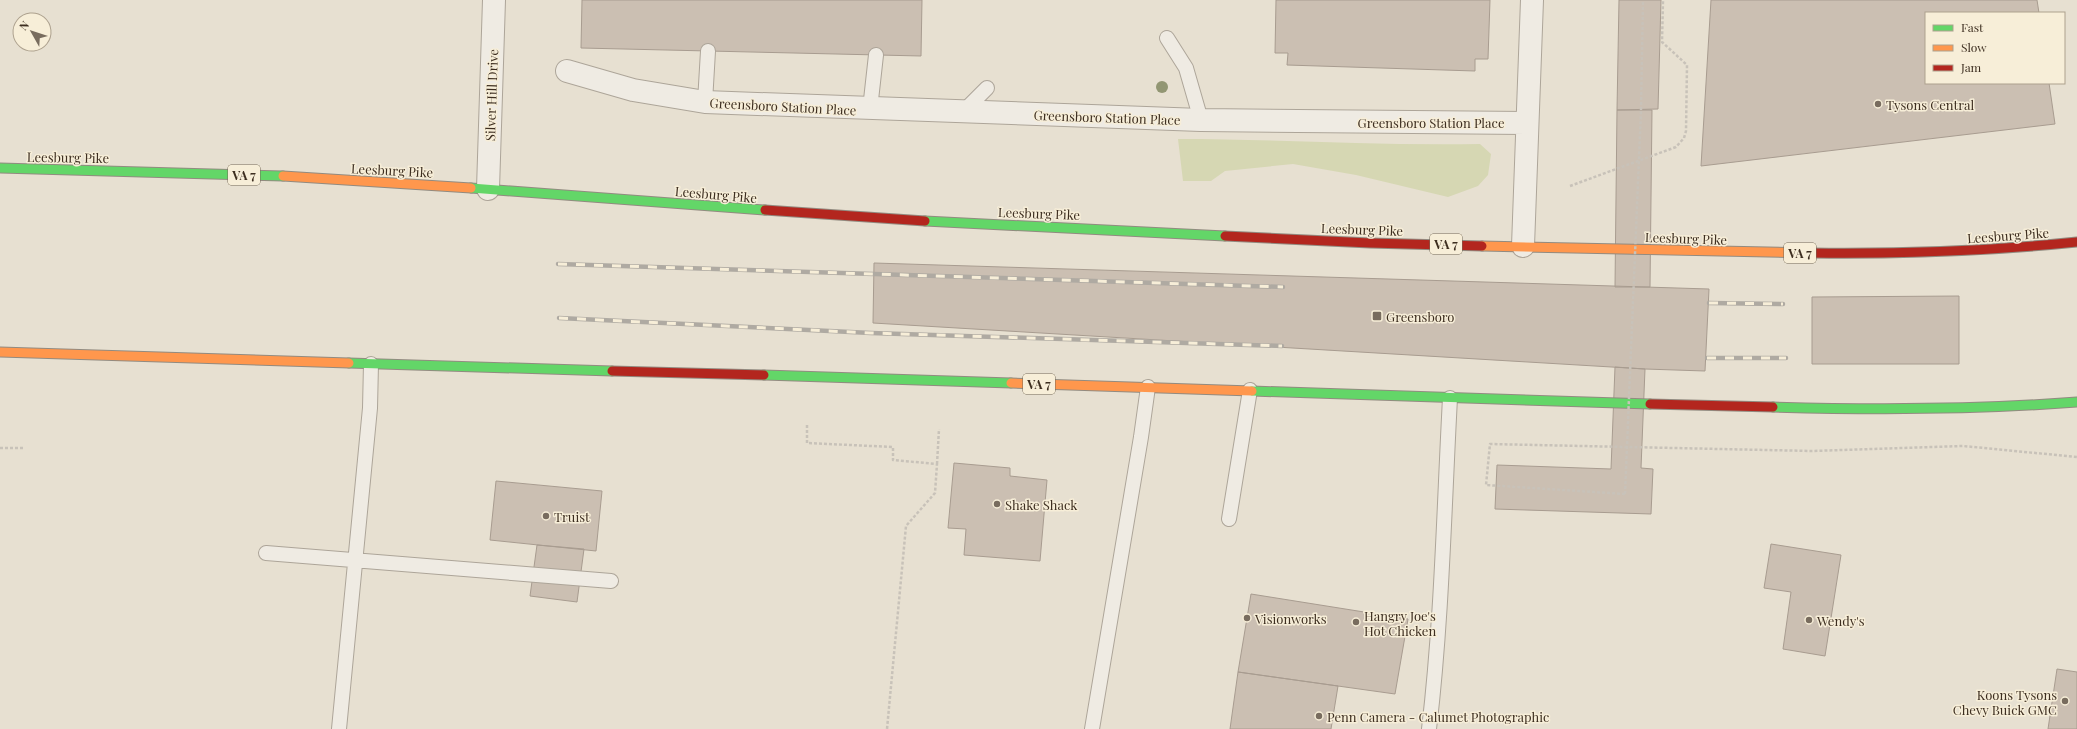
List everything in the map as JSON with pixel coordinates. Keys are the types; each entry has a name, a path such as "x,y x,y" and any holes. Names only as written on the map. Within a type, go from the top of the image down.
{"highway":[{"name":"Leesburg Pike","path":"0,168 252,175 488,189 916,222 1370,243 1884,254 2005,249 2077,242"},
{"name":"VA 7","path":"0,352 1250,390 1450,398 1887,410 1995,408 2077,402"}],"street":[{"name":"Silver Hill Drive","path":"488,189 494,0"},
{"path":"1523,246 1532,0"},
{"name":"Greensboro Station Place","path":"567,71 633,90 705,102 870,110 1201,120 1528,123"}],"lane":[{"path":"1167,38 1186,68 1201,120"},
{"path":"705,102 708,51"},
{"path":"870,110 876,55"},
{"path":"963,112 987,88"},
{"path":"339,729 370,408 372,364"},
{"path":"1092,729 1148,387"},
{"path":"1229,519 1250,390"},
{"path":"1429,729 1435,678 1444,541 1450,398"},
{"path":"266,553 611,581"}],"path":[{"path":"1643,0 1641,110 1625,494 1486,485 1490,444 1812,452 1963,446 2077,457"},
{"path":"1570,186 1676,147 1684,138 1686,131 1687,65 1662,42 1663,0"},
{"path":"807,425 807,443 893,447 893,460 937,464"},
{"path":"887,729 906,526 935,493 939,429"},
{"path":"0,448 24,448"}],"green space":[{"path":"1178,139 1404,144 1480,144 1491,154 1488,175 1478,186 1448,197 1356,175 1293,164 1225,171 1211,181 1183,181"}],"building":[{"path":"582,0 922,0 921,56 581,48"},
{"path":"1276,0 1490,0 1488,59 1475,59 1475,71 1287,65 1288,53 1275,53"},
{"path":"1619,0 1661,0 1658,109 1617,110"},
{"name":"Tysons Central","path":"1711,0 2037,0 2039,12 1925,12 1925,84 2049,84 2055,124 1701,166"},
{"path":"1617,110 1652,110 1650,287 1615,287"},
{"path":"874,263 1709,289 1705,371 1645,369 873,323"},
{"path":"1959,296 1959,364 1812,364 1812,297"},
{"path":"1615,367 1645,369 1641,468 1653,469 1651,514 1495,509 1497,465 1611,469"},
{"name":"Shake Shack","path":"954,463 1010,468 1010,476 1047,480 1040,561 964,555 966,529 948,528"},
{"name":"Truist","path":"496,481 602,491 596,551 490,540"},
{"name":"Wendy's","path":"1771,544 1841,555 1825,656 1783,649 1791,592 1764,588"},
{"path":"537,545 584,549 577,602 530,596"},
{"path":"1251,594 1408,619 1395,694 1238,672"},
{"name":"Koons Tysons Chevy Buick GMC","path":"2057,669 2077,672 2077,729 2048,729"},
{"path":"1238,672 1338,686 1331,729 1230,729"}],"railway":[{"path":"558,264 1283,287"},
{"path":"1709,303 1783,304"},
{"path":"559,318 871,333 1282,346"},
{"path":"1707,358 1786,358"}],"traffic: fast":[{"path":"0,168 283,176"},
{"path":"471,188 765,210"},
{"path":"925,221 1225,236"},
{"path":"349,363 612,371"},
{"path":"764,375 1011,383"},
{"path":"1252,391 1650,404"},
{"path":"1773,407 1925,409 2001,407 2077,402"}],"traffic: slow":[{"path":"283,176 471,188"},
{"path":"1482,246 1813,253"},
{"path":"0,352 349,363"},
{"path":"1011,383 1252,391"}],"traffic: jam":[{"path":"765,210 925,221"},
{"path":"1225,236 1370,243 1482,246"},
{"path":"1813,253 1945,251 2011,248 2077,242"},
{"path":"612,371 764,375"},
{"path":"1650,404 1773,407"}],"place":[{"name":"Tysons Central","path":"1878,104"},
{"name":"Greensboro","path":"1377,316"},
{"name":"Shake Shack","path":"997,504"},
{"name":"Truist","path":"546,516"},
{"name":"Visionworks","path":"1247,618"},
{"name":"Wendy's","path":"1809,620"},
{"name":"Hangry Joe's Hot Chicken","path":"1356,622"},
{"name":"Koons Tysons Chevy Buick GMC","path":"2065,701"},
{"name":"Penn Camera - Calumet Photographic","path":"1319,716"}]}
